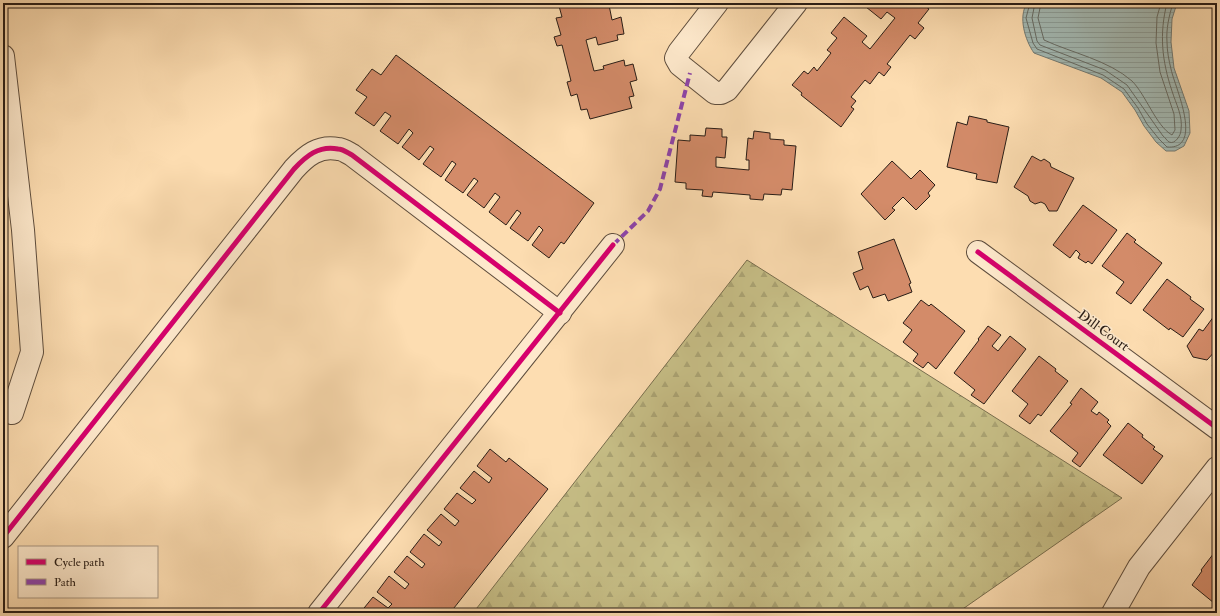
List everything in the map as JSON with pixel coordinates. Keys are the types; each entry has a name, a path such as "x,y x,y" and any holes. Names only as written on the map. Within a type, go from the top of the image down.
{"street":[{"path":"718,3 679,52 676,58 680,65 715,93 721,93 727,90 796,3"},
{"path":"3,56 23,230 32,352 12,413"},
{"path":"3,537 294,168 305,157 320,149 338,148 352,155 560,313"},
{"path":"319,613 613,245"},
{"name":"Dill Court","path":"978,252 1217,428"},
{"path":"1113,613 1139,567 1217,468"}],"green space":[{"path":"747,260 1122,498 957,613 473,613"}],"water":[{"path":"1027,3 1177,3 1172,19 1171,42 1174,68 1189,111 1190,133 1184,146 1175,151 1166,151 1156,142 1144,126 1122,92 1101,78 1034,53 1025,35 1023,22 1024,9"}],"building":[{"path":"570,3 602,3 603,6 609,5 612,20 621,17 624,34 617,35 618,40 598,45 596,37 586,40 594,71 604,69 603,66 624,60 625,66 633,64 637,80 630,82 634,96 629,97 632,108 590,119 587,109 581,110 577,94 571,96 567,82 571,81 562,45 557,46 554,37 561,35 556,18 562,17 559,6"},
{"path":"861,3 927,3 925,6 929,9 918,23 924,28 915,39 910,35 887,64 891,67 884,76 879,72 870,84 865,80 851,97 856,101 851,107 854,109 841,127 801,95 802,93 792,85 804,71 808,74 814,67 817,71 831,53 827,50 837,38 831,33 844,17 867,36 862,42 870,49 895,18 887,12 881,19"},
{"path":"396,55 594,203 564,244 561,242 549,258 532,245 543,230 539,226 528,241 510,228 521,213 517,210 506,225 489,212 500,197 495,193 484,208 467,195 478,181 474,178 463,193 445,180 456,164 452,161 441,177 423,164 434,149 430,146 419,160 402,147 413,133 409,129 398,144 380,131 391,116 385,112 374,126 355,113 367,97 356,90 372,69 381,75"},
{"path":"969,116 1009,127 997,183 976,179 977,174 947,167 957,122 967,125"},
{"path":"706,128 722,129 722,137 727,137 725,158 716,157 716,167 749,170 749,160 746,160 748,138 753,139 754,131 770,133 770,139 784,140 784,145 796,146 792,190 782,189 781,195 764,194 763,200 750,199 750,195 713,192 712,197 702,196 703,190 686,189 686,183 675,182 678,140 690,141 690,135 705,136"},
{"path":"1032,156 1041,161 1044,159 1050,163 1051,167 1074,178 1057,211 1049,211 1045,204 1041,202 1035,204 1030,201 1028,196 1014,187"},
{"path":"892,161 911,179 920,170 935,185 928,193 930,196 916,210 903,197 892,208 895,210 885,220 861,194"},
{"path":"1083,205 1117,230 1092,264 1088,261 1086,263 1078,258 1080,254 1076,250 1070,258 1053,245"},
{"path":"1127,233 1136,240 1134,242 1162,263 1131,304 1116,293 1124,282 1102,266"},
{"path":"894,239 911,283 909,284 912,292 888,301 885,294 873,298 868,286 860,290 853,273 863,269 858,252"},
{"path":"1167,279 1204,309 1183,337 1170,328 1169,330 1143,310"},
{"path":"921,300 929,306 931,304 965,331 936,369 928,362 923,368 913,361 918,354 903,342 912,330 903,323"},
{"path":"1217,312 1217,349 1207,360 1193,357 1187,346 1199,329 1203,331"},
{"path":"988,326 1001,335 992,346 998,351 1010,336 1026,349 984,404 971,395 975,390 954,373"},
{"path":"1039,356 1056,369 1055,371 1068,381 1041,416 1038,414 1030,424 1019,416 1028,404 1012,391"},
{"path":"1217,360 1217,369 1212,366"},
{"path":"1081,388 1098,402 1091,411 1097,415 1099,412 1109,420 1107,422 1111,426 1080,467 1072,461 1078,453 1050,431 1072,404 1070,403"},
{"path":"1128,423 1155,447 1153,449 1163,456 1142,484 1103,455"},
{"path":"490,449 506,462 509,458 548,489 450,613 360,613 373,597 388,608 392,604 377,592 389,576 405,589 409,584 394,572 407,556 422,568 425,564 410,552 424,534 439,546 442,542 427,530 441,514 455,526 459,521 444,509 457,493 472,504 476,500 460,488 474,471 489,483 492,478 477,466"},
{"path":"1214,553 1216,555 1217,553 1217,599 1214,603 1192,585"}],"marked path":[{"path":"613,245 648,211 660,189 690,73"}],"cycle path":[{"path":"3,537 294,169 308,156 319,150 331,148 340,149 352,155 560,313"},
{"path":"319,613 613,245"},
{"path":"978,252 1217,428"}]}
